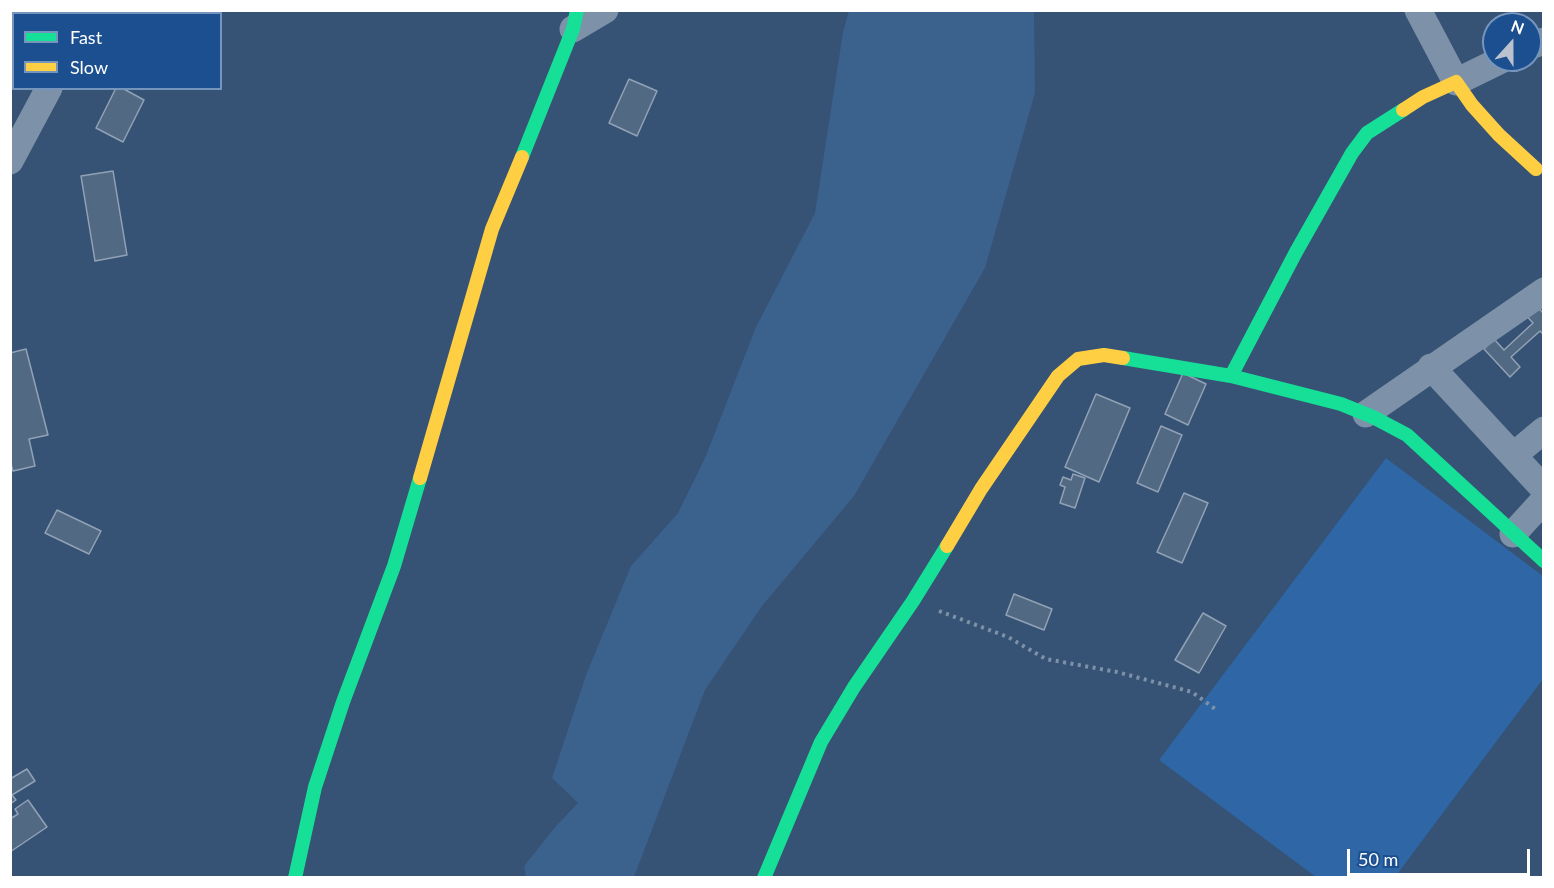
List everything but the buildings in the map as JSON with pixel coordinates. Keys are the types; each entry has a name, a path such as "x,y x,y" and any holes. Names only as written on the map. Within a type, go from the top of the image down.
{"street":[{"path":"295,878 315,787 343,702 394,566 492,229 575,20 605,10"},
{"path":"1418,10 1456,82 1479,112 1536,169"},
{"path":"1231,376 1296,252 1352,153 1367,133 1423,97 1482,69"},
{"path":"10,161 45,90"},
{"path":"1366,414 1544,291"},
{"path":"764,878 821,742 854,687 913,601 981,489 1051,385 1078,359 1104,355 1231,376 1341,404 1366,414 1407,435 1544,561"},
{"path":"1431,367 1544,489"},
{"path":"1514,455 1544,430"},
{"path":"1513,534 1544,500"}],"path":[{"path":"913,601 1008,636 1046,659 1117,672 1192,692 1218,711"}],"shaded area":[{"path":"849,11 1034,11 1035,93 985,268 854,496 762,606 705,690 634,877 526,877 524,866 578,803 552,778 586,675 631,566 678,513 705,458 756,327 815,213 843,32"},
{"path":"1386,458 1543,576 1543,679 1395,877 1316,877 1159,760"}],"traffic: fast":[{"path":"522,157 573,29 577,10"},
{"path":"1123,358 1231,376 1296,252 1352,153 1367,133 1403,110"},
{"path":"1231,376 1341,404 1373,417 1407,435 1544,561"},
{"path":"295,878 315,787 343,702 394,566 420,478"},
{"path":"764,878 821,742 854,687 913,601 947,546"}],"traffic: slow":[{"path":"1403,110 1423,97 1456,82 1472,105 1499,135 1536,169"},
{"path":"420,478 492,229 522,157"},
{"path":"947,546 981,489 1058,376 1078,359 1104,355 1123,358"}]}
